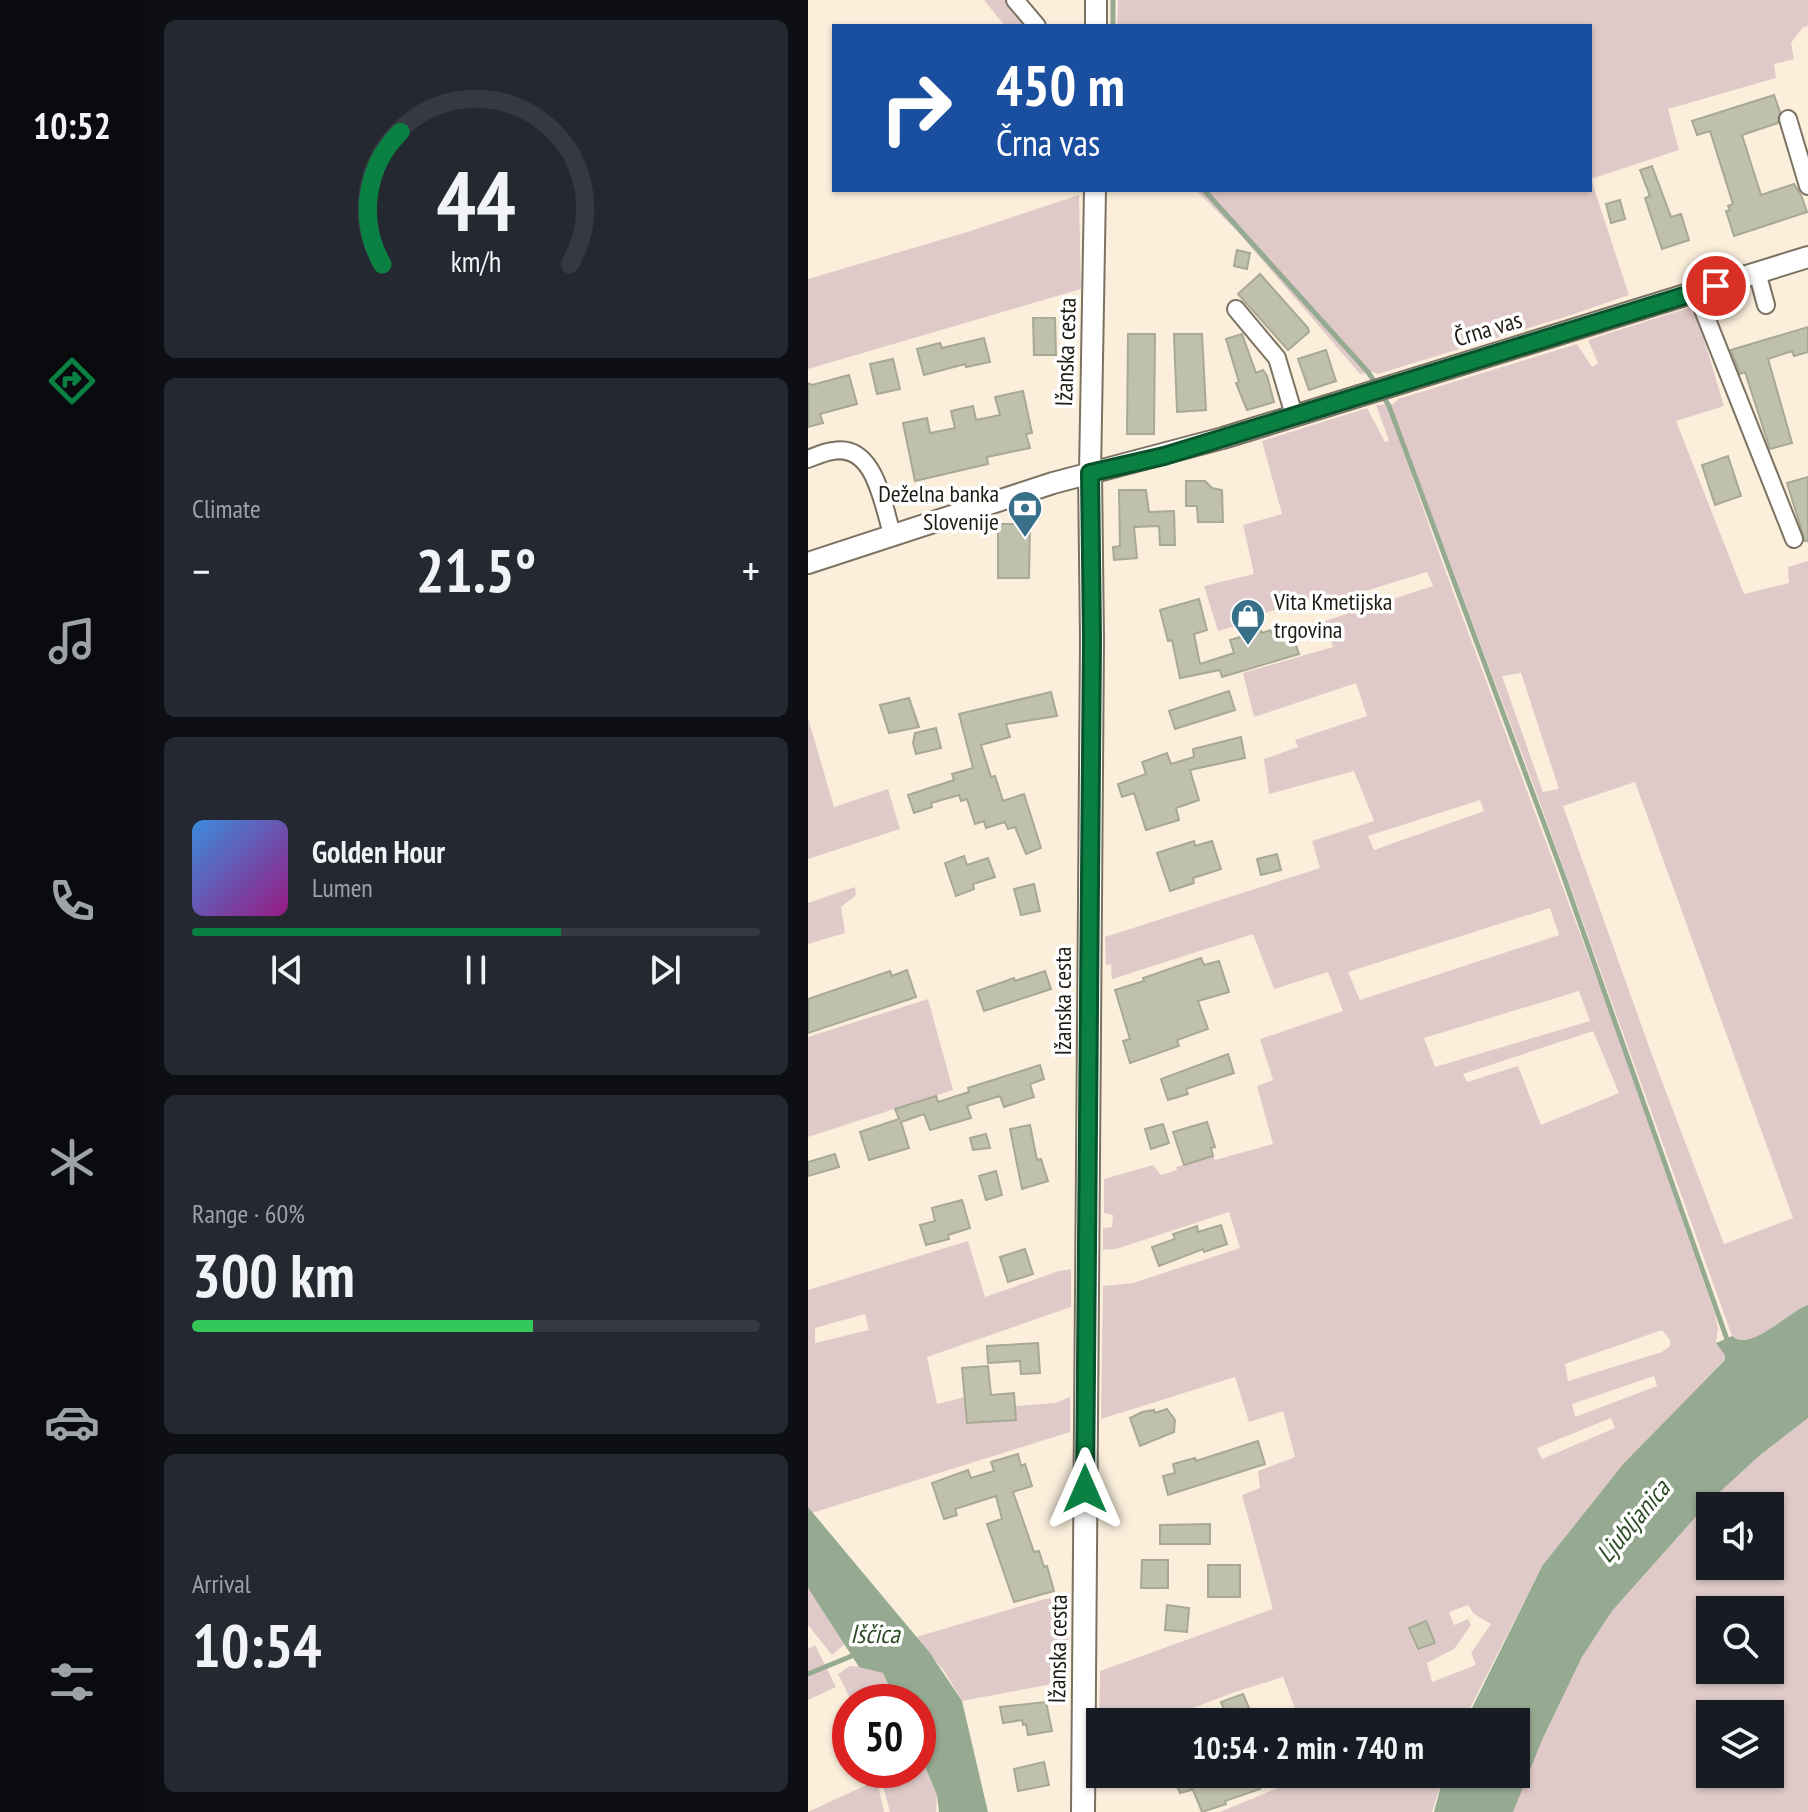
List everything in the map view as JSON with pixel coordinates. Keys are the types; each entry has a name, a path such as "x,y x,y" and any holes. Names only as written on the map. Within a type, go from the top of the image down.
{"main road":[{"name":"Ižanska cesta","path":"1083,1812 1091,761 1090,473"}],"street":[{"path":"1015,0 1035,24"},
{"path":"1096,0 1096,24"},
{"path":"1788,119 1808,186"},
{"name":"Ižanska cesta","path":"1090,473 1095,192"},
{"name":"Črna vas","path":"808,563 1090,473 1164,456 1808,257"},
{"path":"1757,272 1766,305"},
{"path":"1696,292 1794,539"},
{"path":"1236,309 1277,358 1294,415"},
{"path":"808,459 834,450 861,457 872,469 893,537"}],"shaded area":[{"path":"984,0 1010,0 1027,24 1003,24"},
{"path":"1118,0 1808,0 1808,26 1803,27 1791,43 1794,59 1774,64 1776,78 1668,109 1679,150 1592,179 1592,24 1117,24"},
{"path":"1592,182 1629,295 1378,374 1360,374 1239,233 1198,192 1592,192"},
{"path":"1079,195 1081,289 808,369 808,279"},
{"path":"1694,306 1724,406 1676,421 1744,594 1789,583 1788,567 1808,561 1808,1305 1759,1335 1740,1340 1732,1336 1534,786 1394,414 1391,417 1441,559 1608,1009 1715,1314 1718,1329 1716,1343 1726,1355 1725,1360 1624,1463 1542,1566 1470,1708 1295,1708 1283,1677 1193,1708 1099,1708 1100,1671 1273,1609 1242,1495 1260,1488 1258,1471 1295,1457 1283,1411 1249,1422 1235,1377 1101,1419 1103,1286 1133,1283 1240,1248 1229,1212 1116,1249 1103,1250 1103,1228 1112,1227 1113,1215 1104,1213 1104,1179 1153,1165 1161,1175 1213,1156 1215,1160 1273,1144 1257,1086 1273,1080 1260,1039 1343,1011 1328,972 1274,989 1253,934 1112,979 1111,964 1106,965 1105,937 1320,868 1312,841 1374,821 1354,771 1269,794 1264,759 1298,747 1295,740 1367,716 1356,683 1254,717 1243,673 1333,647 1325,621 1433,586 1427,572 1320,605 1319,602 1284,607 1265,613 1261,619 1218,631 1204,586 1254,574 1243,525 1282,514 1262,441 1367,408 1385,442 1389,441 1376,405 1393,404 1398,399 1577,344 1592,367 1598,363 1588,340","holes":["1521,673 1559,789 1543,792 1502,676","1635,782 1793,1218 1724,1244 1563,806","1480,800 1484,811 1374,850 1368,836","1550,908 1559,935 1360,1000 1348,972","1579,991 1590,1021 1435,1067 1424,1038","1593,1031 1619,1093 1541,1125 1518,1066 1467,1082 1463,1074","1662,1330 1670,1340 1670,1346 1662,1352 1568,1381 1565,1364","1654,1376 1657,1386 1575,1417 1572,1404","1611,1418 1615,1428 1542,1459 1537,1448","1468,1605 1474,1614 1491,1624 1471,1653 1476,1665 1432,1682 1427,1663 1454,1649 1471,1625 1468,1619 1454,1625 1449,1612","1426,1620 1436,1642 1417,1650 1408,1628"]},
{"path":"808,718 834,807 888,789 900,829 808,859"},
{"path":"855,887 856,895 841,907 845,933 808,944 808,903"},
{"path":"928,999 953,1090 808,1137 808,1037"},
{"path":"968,1241 985,1297 1071,1269 1071,1307 927,1357 937,1404 965,1397 968,1423 1016,1420 1015,1406 1055,1403 1070,1397 1070,1432 812,1513 808,1507 808,1290","holes":["865,1314 869,1330 815,1343 815,1328"]},
{"path":"1808,1418 1808,1812 1512,1812 1522,1788 1530,1788 1530,1769 1582,1657 1612,1611 1696,1517 1696,1580 1784,1580 1784,1492 1720,1492 1759,1456"},
{"path":"808,1588 846,1643 832,1655 808,1625"},
{"path":"1068,1596 1068,1681 962,1701 945,1672 916,1637 1045,1599"},
{"path":"815,1645 834,1684 832,1689 808,1700 808,1649"},
{"path":"850,1666 866,1667 883,1673 888,1684 843,1684 838,1674"},
{"path":"860,1788 879,1788 884,1812 808,1812"},
{"path":"884,1788 934,1788 936,1812 890,1812"},
{"path":"1278,1788 1440,1788 1432,1812 1220,1812"}],"water":[{"name":"Ljubljanica","path":"1808,1305 1808,1418 1759,1456 1720,1492 1696,1492 1696,1517 1612,1611 1582,1657 1530,1770 1530,1708 1472,1708 1542,1566 1624,1463 1725,1360 1716,1343 1732,1336 1740,1340 1759,1335"},
{"name":"Iščica","path":"808,1507 930,1653 962,1701 988,1812 939,1812 934,1788 936,1684 888,1684 883,1673 859,1667 808,1588"},
{"path":"1440,1788 1523,1788 1513,1812 1434,1812"}],"building":[{"path":"1774,95 1780,112 1778,123 1742,135 1761,195 1794,184 1807,212 1734,236 1726,211 1733,204 1710,131 1697,135 1692,121"},
{"path":"1652,166 1671,217 1681,214 1689,240 1662,249 1645,198 1650,196 1640,170"},
{"path":"1620,200 1625,219 1611,223 1606,204"},
{"path":"1237,250 1250,253 1247,269 1234,266"},
{"path":"1260,274 1308,328 1309,332 1288,350 1238,294"},
{"path":"1033,318 1055,318 1056,355 1034,355"},
{"path":"1808,327 1808,352 1794,356 1792,351 1768,359 1792,443 1770,449 1745,372 1740,374 1731,350"},
{"path":"1128,334 1155,334 1154,434 1127,434"},
{"path":"1174,334 1202,334 1206,410 1177,412"},
{"path":"1242,334 1256,373 1263,370 1267,376 1274,402 1247,410 1236,383 1239,382 1226,339"},
{"path":"984,338 990,362 966,367 965,364 924,375 917,349 940,343 942,348"},
{"path":"1326,350 1336,381 1309,390 1298,359"},
{"path":"893,359 900,389 877,394 870,364"},
{"path":"849,375 857,404 820,414 823,423 808,427 808,383 812,385"},
{"path":"1023,391 1032,433 1026,434 1030,448 987,457 988,464 915,481 903,423 927,418 930,433 955,428 951,411 973,406 976,420 1000,415 995,397"},
{"path":"1728,456 1741,496 1715,505 1702,465"},
{"path":"1808,477 1808,541 1805,541 1787,483"},
{"path":"1186,481 1205,481 1212,488 1222,490 1223,522 1198,522 1197,506 1186,506"},
{"path":"1119,490 1146,490 1149,512 1174,511 1175,545 1160,545 1159,526 1134,527 1137,558 1114,560 1113,547 1120,546"},
{"path":"998,524 1030,524 1029,578 998,578"},
{"path":"1199,599 1207,630 1194,634 1200,664 1234,653 1230,640 1261,631 1271,630 1273,634 1290,628 1299,654 1222,677 1220,670 1180,678 1172,640 1168,641 1160,610"},
{"path":"1229,691 1235,710 1175,729 1169,711"},
{"path":"1051,692 1057,716 1006,724 1010,737 981,745 1003,801 1024,794 1041,848 1026,854 1015,827 1008,829 1005,822 986,828 984,821 975,824 967,799 961,801 959,795 931,803 932,807 914,813 908,795 954,780 952,774 973,768 959,714"},
{"path":"909,698 919,727 889,733 880,705"},
{"path":"936,728 941,748 916,754 913,743 915,733"},
{"path":"1241,737 1245,758 1190,770 1199,800 1176,808 1179,820 1146,830 1134,793 1122,797 1118,784 1146,774 1142,762 1167,753 1171,764 1194,757 1193,749"},
{"path":"1194,841 1195,846 1212,841 1221,869 1193,878 1194,883 1170,891 1157,853"},
{"path":"1277,854 1281,870 1261,875 1257,859"},
{"path":"964,856 967,865 988,858 995,877 973,884 974,889 956,896 945,863"},
{"path":"1034,884 1040,911 1021,915 1014,889"},
{"path":"1201,958 1204,965 1219,961 1229,992 1198,1001 1208,1029 1177,1040 1179,1046 1130,1063 1123,1041 1130,1039 1115,990"},
{"path":"907,970 916,997 808,1033 808,999 890,971 892,976"},
{"path":"1045,971 1051,989 984,1011 977,991"},
{"path":"1228,1054 1234,1073 1186,1089 1188,1094 1168,1100 1161,1079"},
{"path":"1040,1065 1044,1079 1030,1084 1034,1097 1004,1107 1000,1096 967,1106 971,1118 930,1130 924,1114 901,1122 909,1148 869,1160 860,1132 899,1119 895,1109 936,1096 938,1102 969,1092 968,1088"},
{"path":"1207,1122 1215,1147 1211,1148 1213,1156 1184,1165 1173,1132"},
{"path":"1163,1124 1169,1143 1151,1149 1145,1129"},
{"path":"1030,1125 1037,1160 1041,1159 1048,1181 1022,1189 1010,1129"},
{"path":"986,1134 990,1148 973,1150 970,1138"},
{"path":"835,1154 839,1167 808,1176 808,1162"},
{"path":"996,1171 1002,1195 986,1200 979,1176"},
{"path":"962,1200 970,1228 948,1235 949,1239 926,1245 920,1225 935,1221 932,1208"},
{"path":"1221,1225 1227,1244 1204,1252 1203,1249 1159,1266 1152,1247 1175,1239 1173,1234 1197,1226 1198,1232"},
{"path":"1025,1249 1033,1274 1008,1282 1000,1257"},
{"path":"1038,1343 1040,1373 1021,1374 1020,1361 988,1363 987,1346"},
{"path":"988,1366 991,1395 1014,1393 1016,1420 967,1423 962,1368"},
{"path":"1167,1409 1175,1420 1174,1432 1140,1446 1130,1418 1142,1412 1154,1410 1155,1413"},
{"path":"1258,1441 1265,1464 1168,1495 1163,1476 1175,1473 1173,1464 1195,1458 1196,1461"},
{"path":"1018,1454 1021,1466 1025,1464 1032,1486 1013,1492 1034,1552 1039,1551 1044,1567 1047,1566 1054,1591 1014,1602 987,1524 1002,1519 996,1496 955,1509 957,1515 944,1519 932,1483 968,1470 971,1478 994,1471 991,1462"},
{"path":"1210,1524 1210,1544 1160,1544 1160,1525"},
{"path":"1142,1560 1168,1560 1168,1588 1141,1588"},
{"path":"1208,1565 1240,1565 1240,1597 1208,1597"},
{"path":"1167,1605 1189,1608 1187,1632 1165,1630"},
{"path":"1426,1621 1435,1643 1418,1649 1409,1628"},
{"path":"1243,1694 1249,1708 1223,1708 1221,1702"},
{"path":"1046,1702 1052,1731 1028,1735 1022,1720 1003,1723 1000,1707"},
{"path":"1044,1762 1049,1785 1018,1791 1014,1769"},
{"path":"1178,1788 1191,1790 1180,1793"},
{"path":"1192,1788 1260,1788 1225,1801 1226,1804 1202,1812"}],"waterway":[{"path":"1113,0 1113,24"},
{"path":"1206,192 1376,384"},
{"path":"1381,393 1389,406 1562,872 1729,1345"},
{"path":"808,1674 859,1653"}],"place":[{"name":"Deželna banka Slovenije","path":"1025,539"},
{"name":"Vita Kmetijska trgovina","path":"1248,647"}],"route":[{"path":"1085,1489 1092,639 1090,473 1164,456 1716,286"}]}
